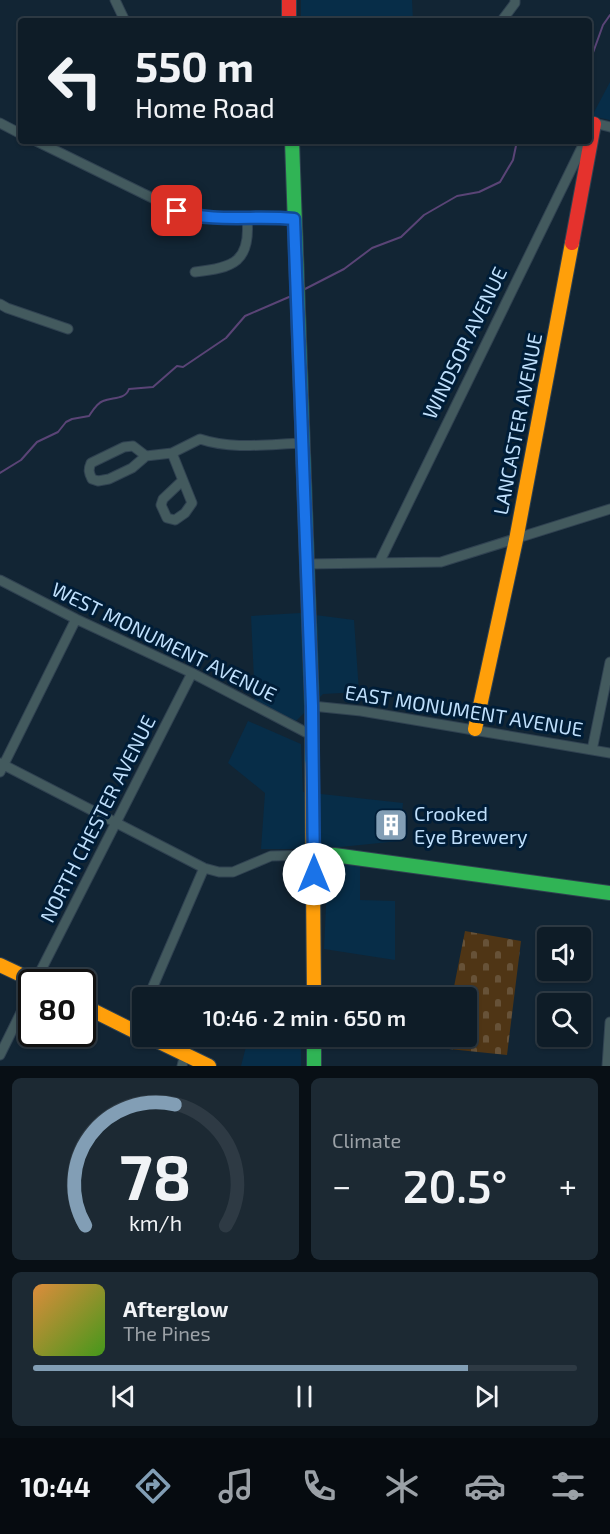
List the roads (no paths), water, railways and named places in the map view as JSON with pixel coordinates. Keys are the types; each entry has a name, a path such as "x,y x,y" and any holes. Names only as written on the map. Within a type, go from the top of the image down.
{"main road":[{"path":"289,0 289,18"},
{"path":"292,144 313,736 314,987"},
{"name":"LANCASTER AVENUE","path":"475,729 516,540 588,144"},
{"path":"314,855 338,855 610,893"},
{"path":"0,964 18,973"},
{"path":"96,1012 132,1030"},
{"path":"164,1047 183,1060 209,1066"},
{"path":"314,1047 314,1066"}],"street":[{"path":"115,0 124,18"},
{"path":"504,18 515,0"},
{"path":"0,123 18,132"},
{"path":"592,126 610,127"},
{"path":"42,144 189,215 294,219"},
{"name":"WINDSOR AVENUE","path":"379,563 584,144"},
{"path":"195,272 224,267 242,256 248,243 247,219"},
{"path":"0,304 68,329"},
{"path":"146,456 133,446 124,447 91,463 88,469 92,479 109,480 132,468 146,456 172,453 200,439 233,446 303,443"},
{"path":"172,453 183,481"},
{"path":"306,564 441,562 610,509"},
{"name":"WEST MONUMENT AVENUE","path":"0,580 192,673 313,736"},
{"path":"75,618 1,767 204,868 219,872 233,872 271,856 314,855"},
{"path":"592,750 610,662"},
{"name":"NORTH CHESTER AVENUE","path":"43,969 192,673"},
{"name":"EAST MONUMENT AVENUE","path":"312,706 344,708 610,753"},
{"path":"153,987 204,868"},
{"path":"0,1055 18,1018"},
{"path":"607,1066 610,1022"}],"waterway":[{"path":"592,55 603,25 610,15"},
{"path":"305,289 344,269 372,248 401,237 424,215 457,196 479,192 500,182 513,160 516,144"},
{"path":"0,473 21,460 37,442 58,432 66,422 89,416 101,402 122,397 129,389 153,387 177,366 183,367 226,338 245,316 289,297"}],"place":[{"name":"Crooked Eye Brewery","path":"391,825"}]}
